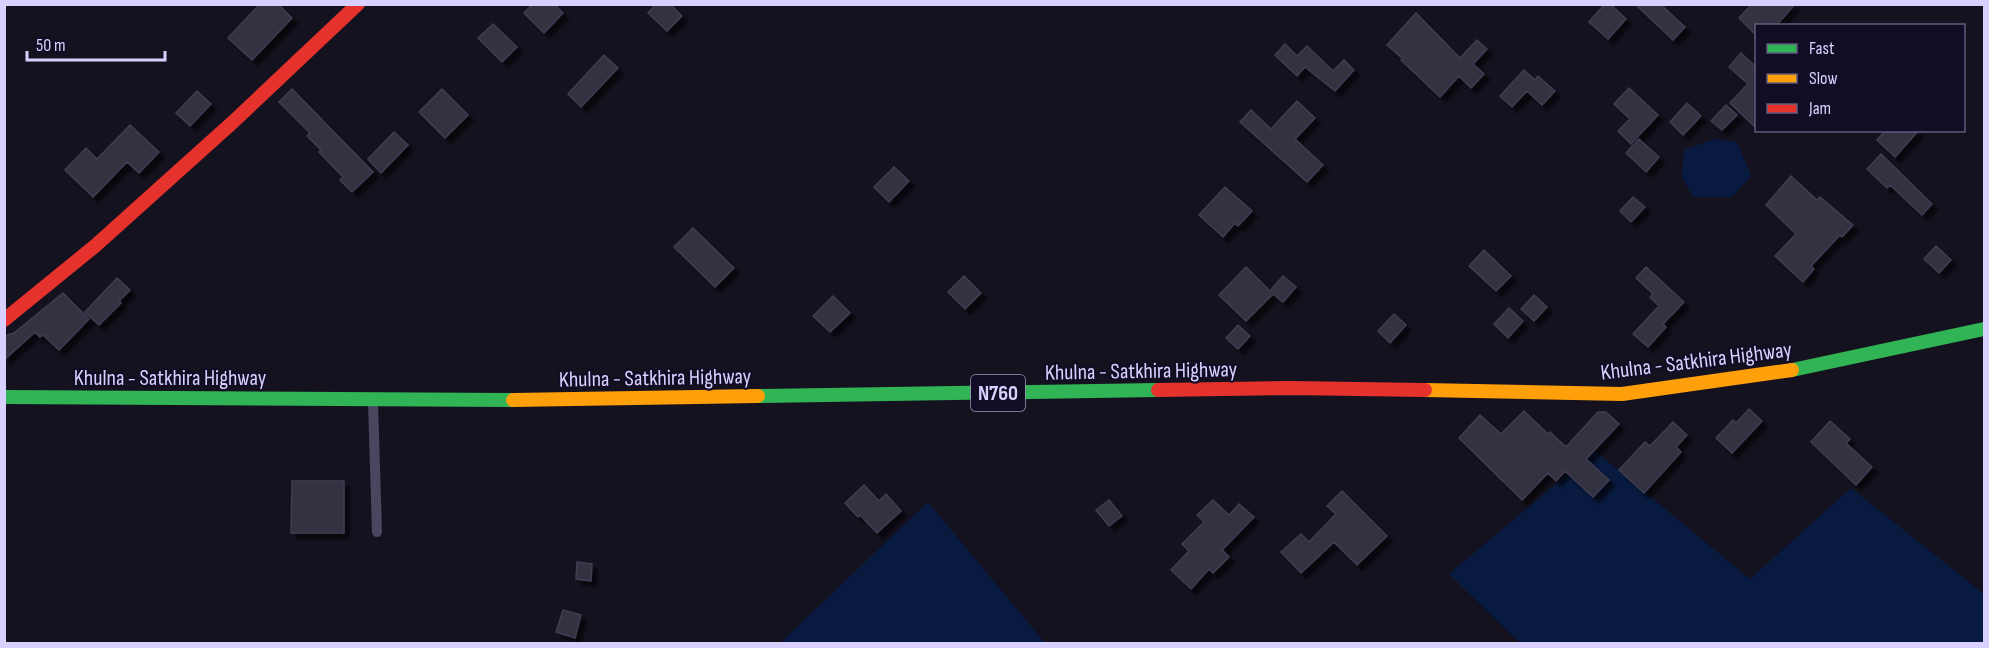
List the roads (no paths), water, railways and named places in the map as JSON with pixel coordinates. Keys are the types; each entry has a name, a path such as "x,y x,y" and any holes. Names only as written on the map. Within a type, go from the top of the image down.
{"main road":[{"path":"4,320 95,246 233,122 358,4"},
{"name":"Khulna - Satkhira Highway","path":"4,397 484,400 1289,388 1622,394 1799,369 1984,329"}],"lane":[{"path":"373,400 377,532"}],"water":[{"path":"1714,139 1737,142 1751,176 1732,197 1693,197 1682,177 1684,150"},
{"path":"1595,451 1750,579 1851,488 1984,594 1984,643 1520,643 1449,574"},
{"path":"928,502 1045,643 780,643"}]}
